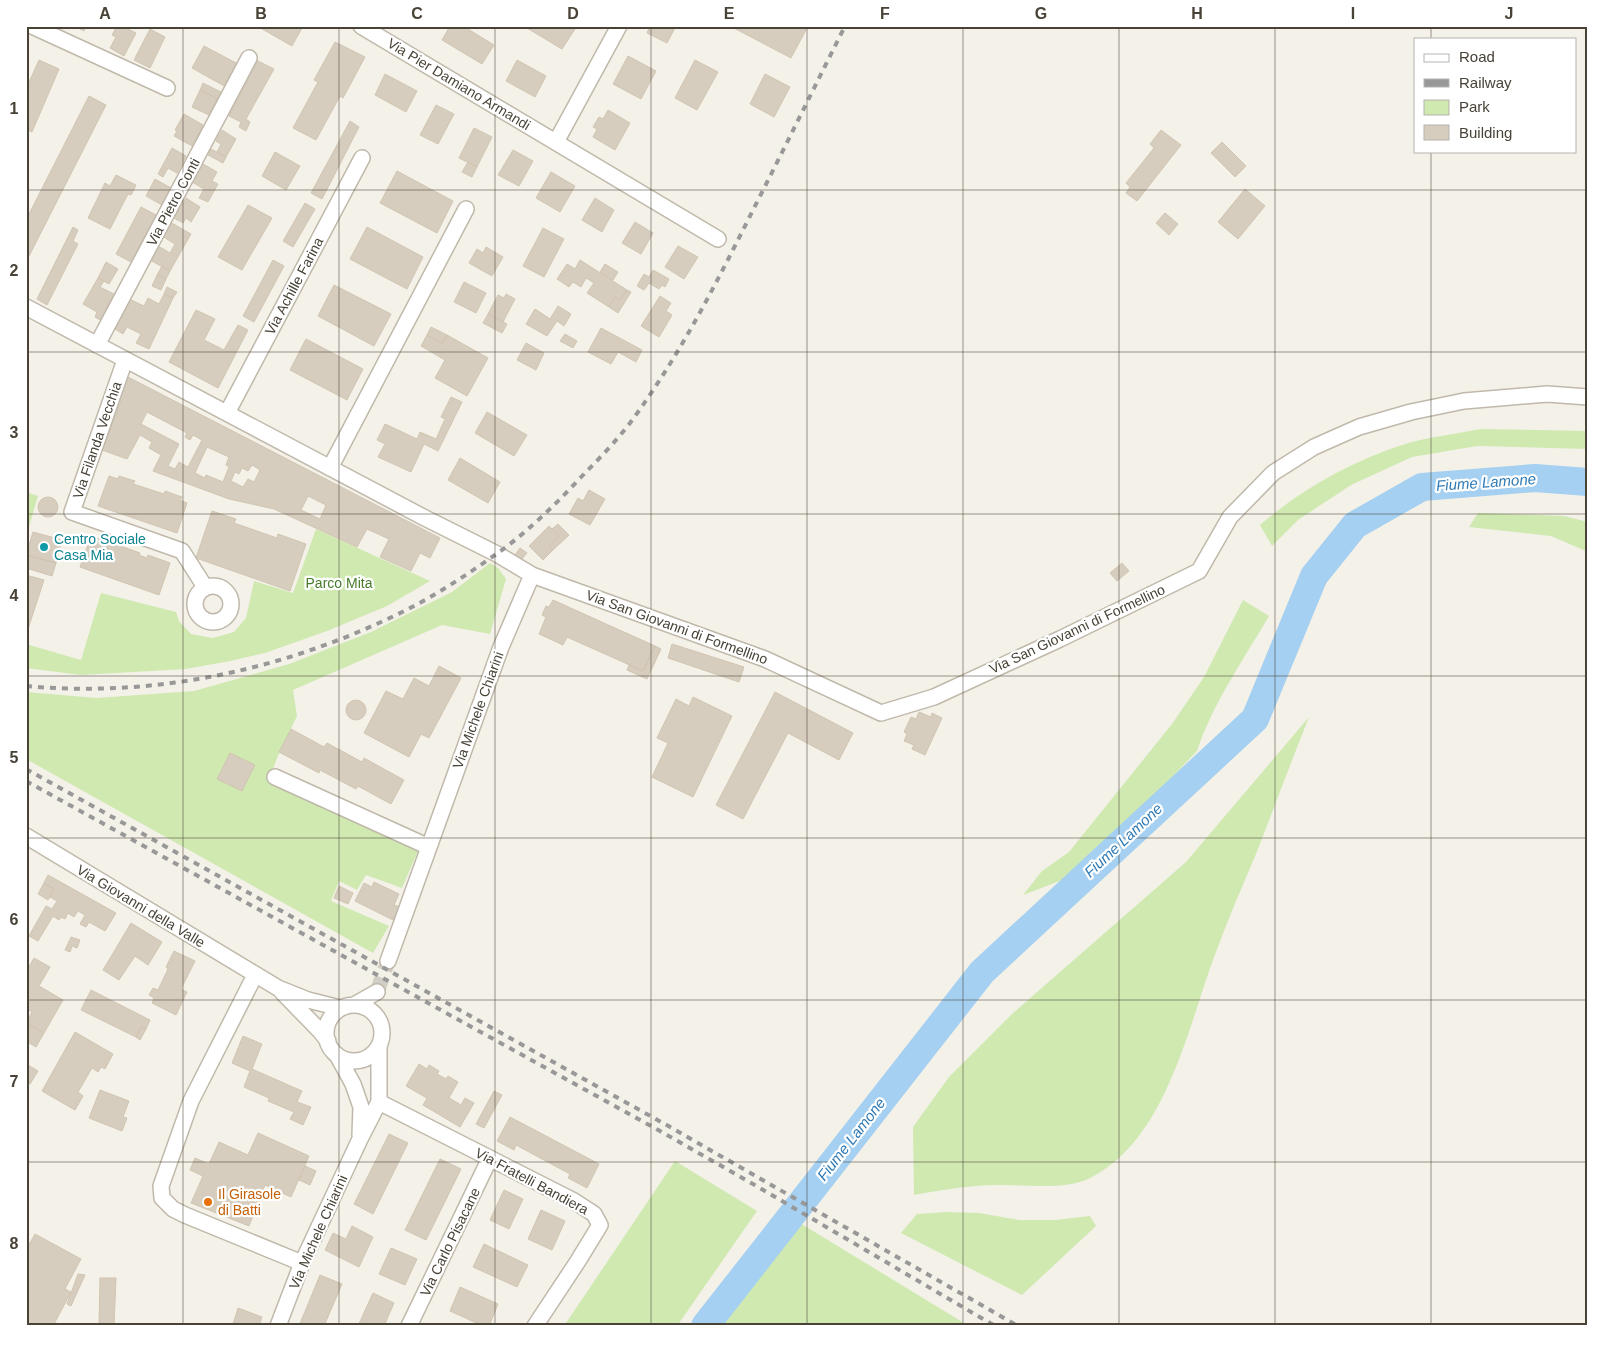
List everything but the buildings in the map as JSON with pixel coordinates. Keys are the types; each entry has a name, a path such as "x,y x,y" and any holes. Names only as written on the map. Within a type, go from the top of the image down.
{"street":[{"path":"32,26 167,88"},
{"name":"Via Pier Damiano Armandi","path":"361,26 718,239"},
{"path":"556,142 619,26"},
{"name":"Via Pietro Conti","path":"97,345 249,58"},
{"name":"Via Achille Farina","path":"227,413 362,158"},
{"path":"330,468 466,210"},
{"path":"26,307 532,574"},
{"name":"Via Filanda Vecchia","path":"125,360 72,512 182,551 205,587"},
{"name":"Via San Giovanni di Formellino","path":"532,574 765,659 881,713 934,697 1198,571 1230,517 1273,473 1314,447 1359,427 1411,412 1464,402 1547,394 1588,397"},
{"name":"Via Michele Chiarini","path":"388,961 501,646 532,574"},
{"path":"275,777 429,847"},
{"name":"Via Giovanni della Valle","path":"26,836 278,988 308,1000 347,1006"},
{"path":"255,974 191,1101 162,1186 162,1198 173,1209 184,1215 302,1263"},
{"name":"Via Giovanni della Valle","path":"278,988 328,1041"},
{"path":"347,1006 362,1006 375,1014 380,1021 382,1038 373,1054 355,1060 346,1059 337,1055 331,1049 328,1041 326,1032 328,1022 333,1014 347,1006 377,992 375,1014"},
{"name":"Via Michele Chiarini","path":"278,1326 302,1263 379,1102 379,1046"},
{"name":"Via Michele Chiarini","path":"337,1055 353,1084 361,1107 360,1139"},
{"name":"Via Fratelli Bandiera","path":"379,1102 574,1201 594,1214 600,1224 535,1326"},
{"name":"Via Carlo Pisacane","path":"409,1326 490,1158"}],"green space":[{"path":"1481,429 1588,431 1588,449 1477,446 1412,457 1351,485 1298,520 1272,546 1260,525 1310,488 1345,468 1412,442"},
{"path":"26,492 38,496 26,537"},
{"path":"1478,513 1564,516 1588,522 1588,552 1551,536 1469,527"},
{"name":"Parco Mita","path":"316,529 430,581 387,606 327,631 265,653 230,661 186,669 81,675 26,668 26,644 81,660 101,593 176,612 179,621 191,634 213,638 234,632 246,618 254,581 293,593"},
{"path":"490,563 498,568 506,579 490,634 442,625 293,690 297,716 277,758 269,781 418,851 402,888 366,875 357,890 339,881 331,901 389,926 373,953 26,759 26,692 97,698 194,691 289,664 371,632 452,592"},
{"path":"1243,600 1269,616 1220,699 1197,751 1137,814 1070,877 1023,895 1042,871 1069,852 1172,724 1204,677"},
{"path":"1309,717 1235,903 1171,1078 1156,1109 1138,1137 1116,1160 1090,1178 1080,1182 1056,1186 973,1186 914,1195 913,1127 949,1077 1012,1014 1186,862"},
{"path":"675,1161 757,1211 677,1326 564,1326"},
{"path":"947,1212 979,1213 1019,1220 1055,1220 1090,1216 1096,1226 1022,1295 901,1233 917,1214"},
{"path":"795,1220 969,1326 713,1326"}],"waterway":[{"name":"Fiume Lamone","path":"705,1326 982,972 1255,719 1314,576 1355,525 1422,487 1535,478 1588,482"}],"tunnel":[{"path":"377,992 388,961"}],"railway":[{"path":"26,686 74,689 122,688 217,676 264,665 354,634 411,608 460,579 519,537 553,506 614,443 665,372 696,320 725,265 845,26"},
{"path":"26,769 663,1123 1018,1326"},
{"path":"26,781 660,1131 995,1326"}],"place":[{"name":"Centro Sociale Casa Mia","path":"44,547"},
{"name":"Il Girasole di Batti","path":"208,1202"}]}
